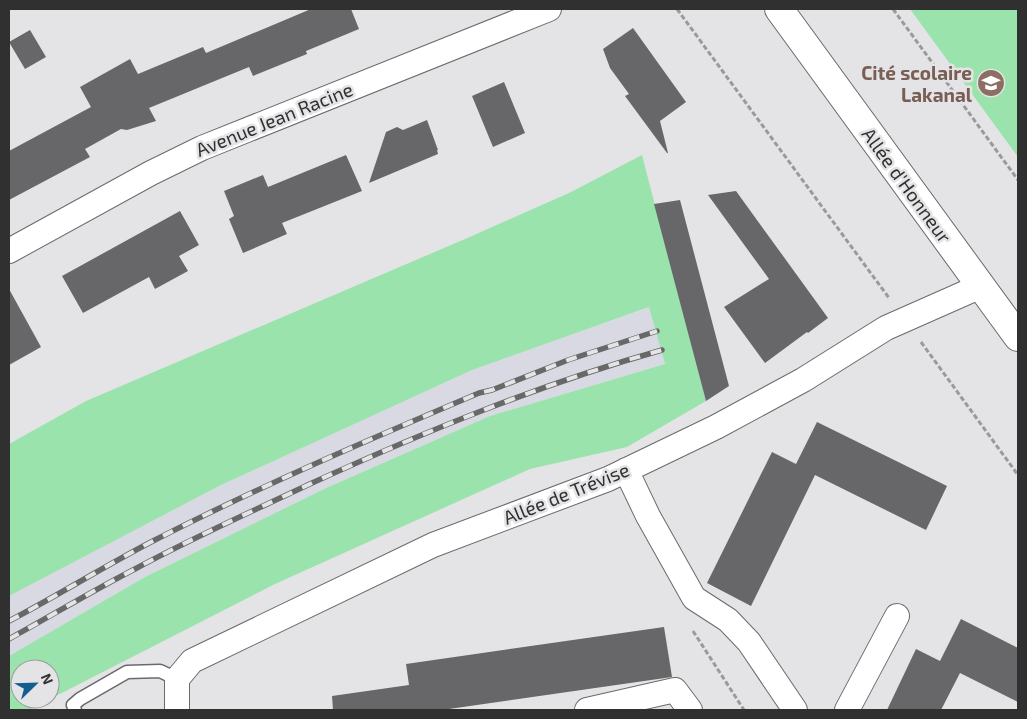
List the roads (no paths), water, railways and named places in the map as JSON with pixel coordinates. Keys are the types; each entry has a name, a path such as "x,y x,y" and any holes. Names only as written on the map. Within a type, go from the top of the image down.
{"main road":[{"name":"Allée d'Honneur","path":"779,9 1018,337"}],"street":[{"name":"Avenue Jean Racine","path":"9,251 202,148 549,9"},
{"name":"Allée de Trévise","path":"185,670 433,545 608,479 716,427 804,380 886,328 981,286"},
{"path":"626,470 648,516 694,598 728,620 749,642 794,710"},
{"path":"847,710 897,616"},
{"path":"177,710 185,670"},
{"path":"587,710 675,690 690,710"}],"lane":[{"path":"75,710 73,705 80,699 127,672 185,670"}],"railway":[{"path":"9,621 151,542 314,464 479,393 492,390 568,360 657,331"},
{"path":"9,639 178,546 312,483 441,427 528,393 662,350"}],"place":[{"name":"Cité scolaire Lakanal","path":"991,83"}]}
